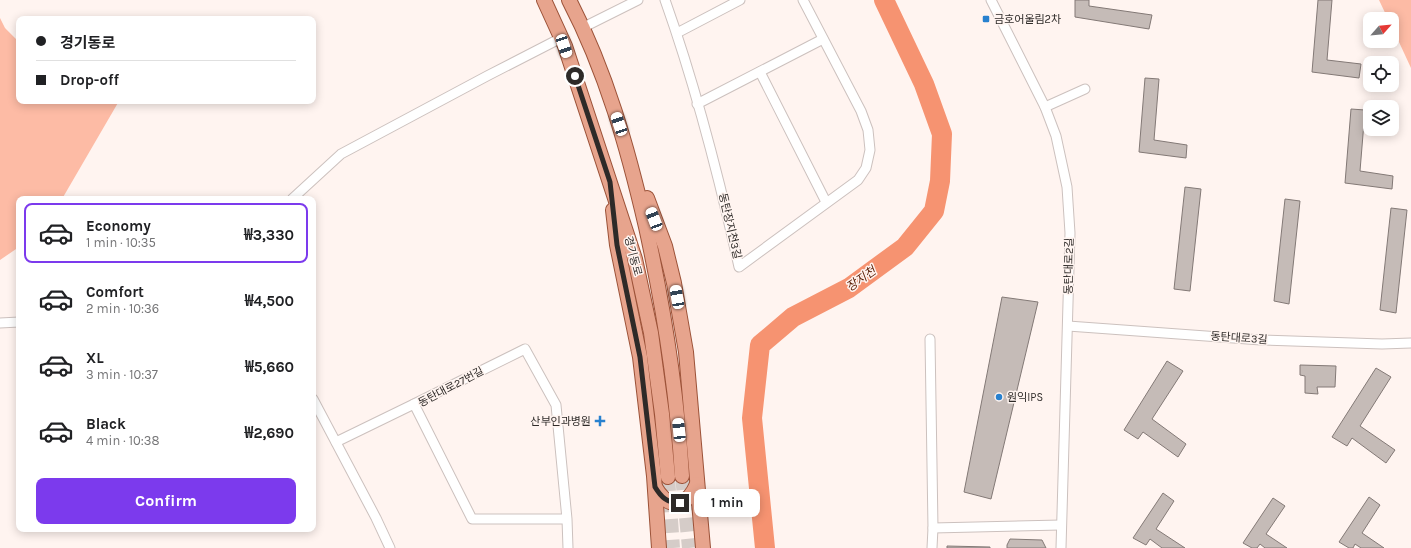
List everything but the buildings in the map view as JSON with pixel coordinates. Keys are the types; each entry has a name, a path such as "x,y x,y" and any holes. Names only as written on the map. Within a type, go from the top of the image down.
{"main road":[{"name":"경기동로","path":"544,0 561,38 635,259 651,333 662,414 668,477"},
{"name":"경기동로","path":"569,0 584,27 597,59 623,136 638,190 656,273 673,372 682,476"},
{"path":"623,136 665,246 674,283 686,352 694,430 703,548"},
{"path":"610,182 617,245 640,357 655,487 659,548"},
{"path":"655,487 660,496 666,500 673,503 680,503 694,493 697,484"}],"street":[{"path":"584,27 638,0"},
{"name":"동탄장지천3길","path":"665,0 677,33 720,183 739,267 858,180 866,168 870,150 868,130 861,111 803,0"},
{"path":"677,33 740,0"},
{"name":"동탄대로2길","path":"991,0 1045,107 1056,136 1067,187 1070,233 1061,548"},
{"path":"295,196 341,154 561,38"},
{"path":"697,104 823,39"},
{"path":"760,72 826,202"},
{"path":"1045,107 1085,89"},
{"path":"0,323 16,322"},
{"name":"동탄대로3길","path":"1068,326 1261,340 1382,344 1411,343"},
{"path":"930,339 932,548"},
{"name":"동탄대로27번길","path":"567,519 472,519 414,404 525,349 556,405 567,519 568,548"},
{"path":"336,442 414,404"},
{"path":"316,405 376,518 390,548"},
{"path":"933,528 1061,524"}],"shaded area":[{"path":"1379,0 1411,0 1411,68 1399,42 1399,12 1385,12"},
{"path":"0,18 5,28 16,39 16,104 117,104 64,196 16,196 16,249 0,260"}],"waterway":[{"name":"장지천","path":"765,548 752,418 760,345 793,317 849,288 905,247 934,211 940,181 942,134 924,84 884,0"}],"tunnel":[{"path":"682,476 689,548"},
{"path":"668,477 673,548"}],"place":[{"name":"금호어울림2차","path":"986,19"},
{"name":"원익IPS","path":"999,397"},
{"name":"산부인과병원","path":"600,421"}],"route":[{"path":"575,76 610,182 617,245 640,357 655,487 660,496 666,500 673,503 680,503"}]}
